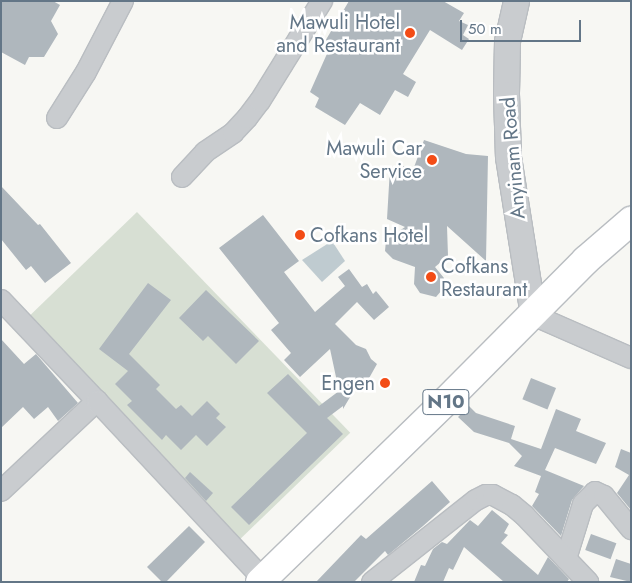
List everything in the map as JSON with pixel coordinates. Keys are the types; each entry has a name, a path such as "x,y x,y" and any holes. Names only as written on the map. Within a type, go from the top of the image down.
{"main road":[{"name":"N10","path":"261,580 533,315 586,260 631,221"}],"street":[{"path":"57,118 86,72 123,1"},
{"path":"182,177 205,152 233,133 256,107 322,1"},
{"name":"Anyinam Road","path":"516,1 507,41 508,157 533,315"},
{"path":"1,300 97,401 261,580"},
{"path":"533,315 631,358"},
{"path":"1,490 97,401"},
{"path":"566,559 583,504 595,492 604,496 631,529"},
{"path":"383,579 451,519 486,495 502,498 512,505 588,582"}],"shaded area":[{"path":"137,212 350,433 236,543 23,322"},
{"path":"332,241 345,261 322,282 302,260"}],"building":[{"path":"1,1 53,1 60,5 51,21 58,34 44,57 29,57 25,65 1,52"},
{"path":"349,1 443,1 464,13 459,21 468,25 463,35 469,39 462,50 430,30 403,74 416,82 408,97 395,90 380,115 360,103 345,125 315,107 319,98 310,92 330,47 324,43"},
{"path":"424,140 466,154 488,156 486,261 447,226 448,256 435,267 444,278 442,290 436,297 420,293 414,284 415,267 393,259 385,251 386,240 405,227 387,219 390,168 400,172 403,166 413,170"},
{"path":"1,186 38,225 40,224 71,263 45,283 31,266 26,270 1,239"},
{"path":"263,215 299,261 284,272 315,312 345,286 338,277 349,269 362,287 367,284 373,294 376,291 389,307 374,320 357,302 335,324 356,345 366,349 371,359 377,364 368,380 359,382 343,409 343,406 327,418 343,434 249,525 231,507 307,433 267,393 288,374 319,406 339,391 330,349 300,377 284,360 291,353 271,330 279,323 219,248"},
{"path":"148,283 171,300 129,354 160,385 156,389 176,409 181,405 192,416 207,401 220,414 216,418 226,427 207,446 196,435 181,450 166,435 162,440 127,405 132,401 115,384 128,371 99,349"},
{"path":"206,290 259,341 236,364 208,336 203,341 179,318"},
{"path":"1,339 24,364 36,354 78,403 58,421 48,407 34,419 23,407 1,428"},
{"path":"531,378 556,388 547,409 522,399"},
{"path":"469,406 476,413 515,426 511,439 541,449 556,409 581,419 576,431 606,443 596,464 555,448 545,470 584,486 572,500 561,536 532,506 539,494 535,492 541,476 514,466 522,456 509,443 474,432 458,417"},
{"path":"621,449 631,453 631,510 617,493 629,475 615,467"},
{"path":"190,472 213,493 206,501 185,478"},
{"path":"432,481 450,502 423,526 388,555 385,551 354,582 316,582 361,535 366,539"},
{"path":"492,510 509,524 504,533 508,535 501,543 538,575 548,557 569,579 567,582 504,582 464,547 453,570 449,568 443,582 414,582 421,565 425,566 433,549 442,542 447,544 470,520 478,526"},
{"path":"189,526 205,542 166,582 162,582 147,567"},
{"path":"591,534 616,543 611,559 585,550"},
{"path":"616,559 631,564 631,582 610,577"}],"place":[{"name":"Mawuli Hotel and Restaurant","path":"410,33"},
{"name":"Mawuli Car Service","path":"432,160"},
{"name":"Cofkans Hotel","path":"300,235"},
{"name":"Cofkans Restaurant","path":"431,277"},
{"name":"Engen","path":"385,383"}]}
